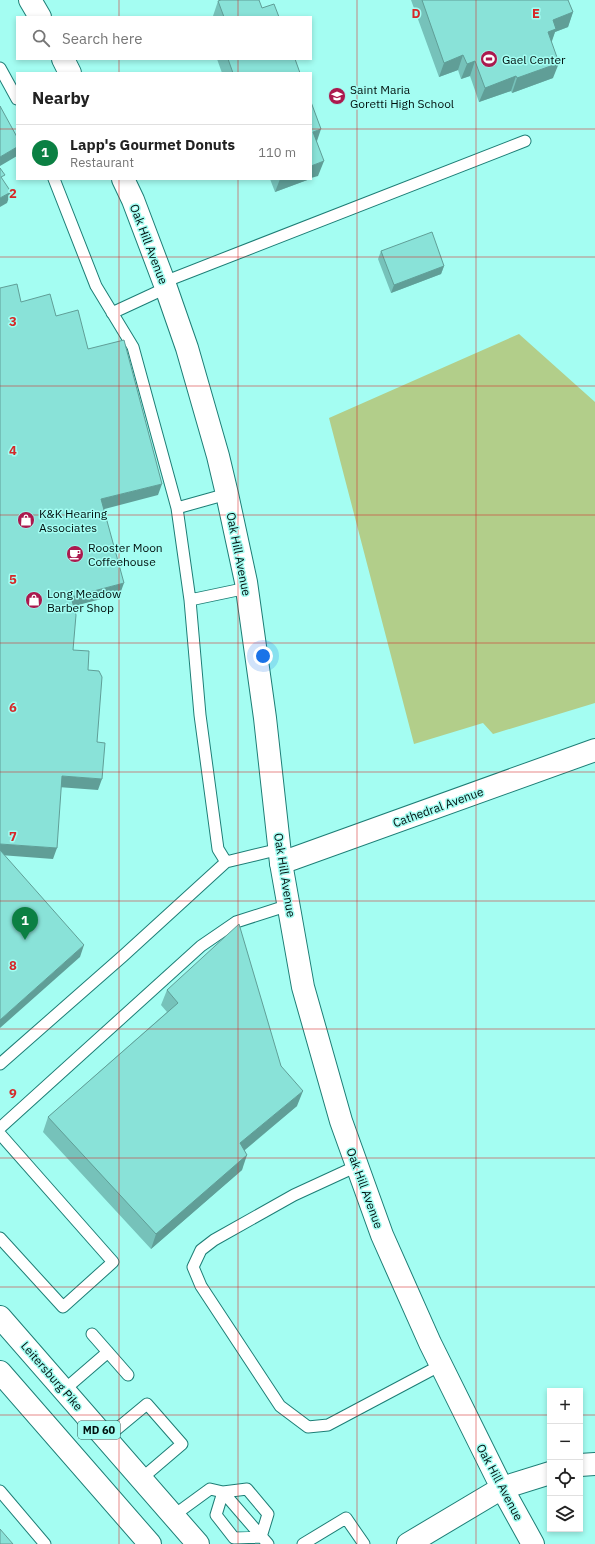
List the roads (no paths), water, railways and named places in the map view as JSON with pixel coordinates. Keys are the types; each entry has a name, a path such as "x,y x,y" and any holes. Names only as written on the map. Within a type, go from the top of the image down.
{"street":[{"path":"30,0 39,16"},
{"path":"64,60 70,72"},
{"name":"Oak Hill Avenue","path":"123,180 133,200 187,348 228,494 247,588 265,718 281,856 303,987 341,1121 382,1235 440,1365 502,1488 533,1544"},
{"name":"Cathedral Avenue","path":"281,856 595,750"},
{"name":"Leitersburg Pike","path":"0,1316 198,1544"},
{"name":"MD 60","path":"0,1372 150,1544"},
{"path":"583,1465 595,1464"},
{"path":"408,1544 502,1488 547,1474"}],"lane":[{"path":"0,68 16,97"},
{"path":"112,313 165,285 526,141"},
{"path":"54,180 96,286 130,341 136,355 177,508 190,600 200,715 218,849 226,862"},
{"path":"177,508 228,494"},
{"path":"190,600 247,588"},
{"path":"0,1064 123,956 226,862 281,856"},
{"path":"0,1128 201,946 236,922 289,905"},
{"path":"0,1134 113,1262 63,1307 0,1238"},
{"path":"357,1166 294,1195 214,1240 200,1250 193,1267 201,1286 280,1406 308,1427 328,1425 440,1365"},
{"path":"92,1334 128,1375"},
{"path":"64,1390 108,1352"},
{"path":"106,1438 147,1404 182,1444 141,1479"},
{"path":"173,1516 210,1489 223,1492 247,1489 268,1514 266,1542"},
{"path":"0,1492 45,1544"},
{"path":"223,1492 266,1542"},
{"path":"223,1492 216,1515 234,1538 266,1542"},
{"path":"302,1544 346,1518 364,1544"}],"place":[{"name":"Gael Center","path":"489,59"},
{"name":"Saint Maria Goretti High School","path":"337,96"},
{"name":"K&K Hearing Associates","path":"26,520"},
{"name":"Rooster Moon Coffeehouse","path":"75,554"},
{"name":"Long Meadow Barber Shop","path":"34,600"},
{"name":"Lapp's Gourmet Donuts","path":"25,940"}]}
